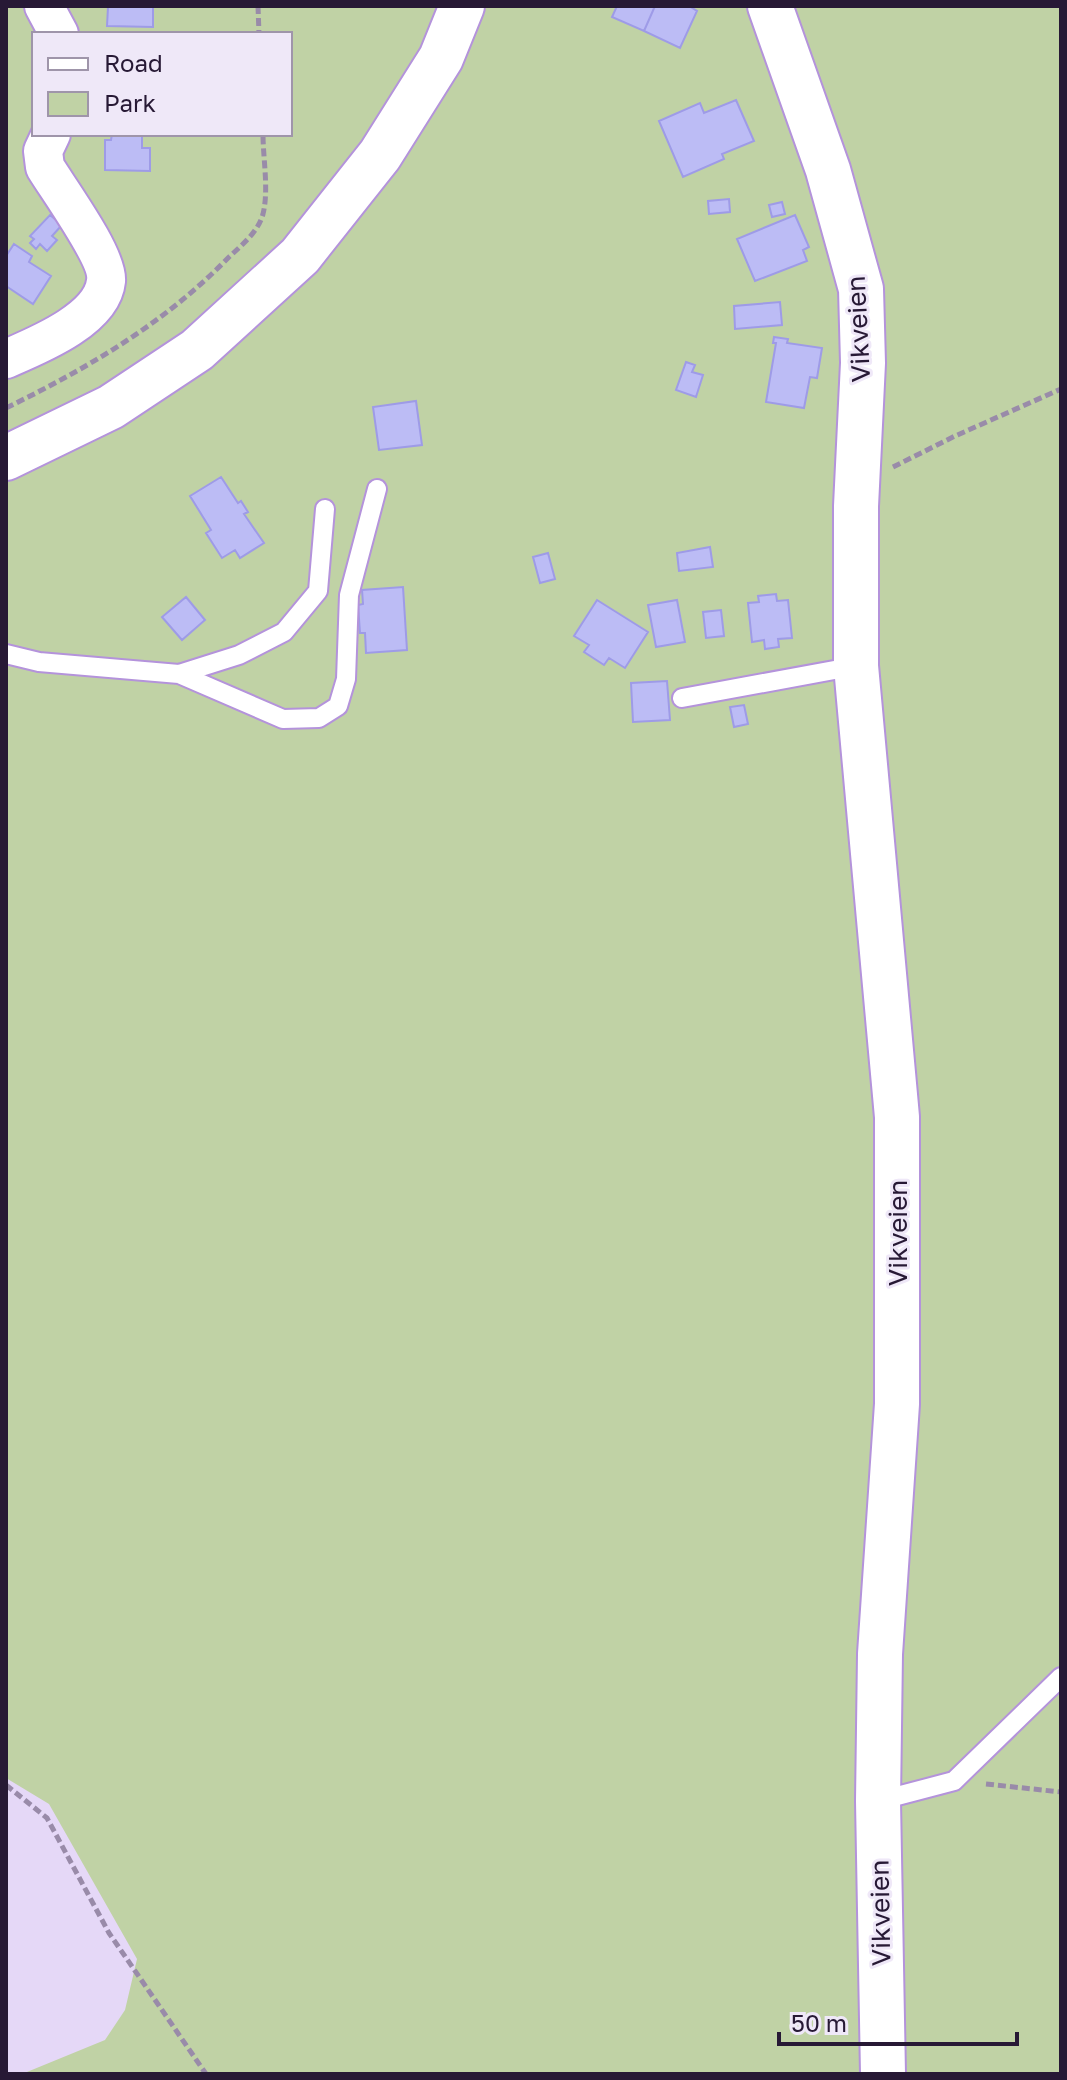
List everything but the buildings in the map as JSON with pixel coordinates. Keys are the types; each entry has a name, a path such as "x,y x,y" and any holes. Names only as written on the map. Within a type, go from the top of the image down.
{"street":[{"path":"44,6 58,32"},
{"path":"6,458 111,407 197,350 300,256 380,155 441,58 462,6"},
{"name":"Vikveien","path":"770,6 828,170 861,289 863,363 857,486 856,666 897,1117 897,1404 880,1654 878,1801 883,2074"},
{"path":"6,359 51,340 81,319 98,300 106,281 99,253 45,167 43,151 50,136"}],"lane":[{"path":"6,654 39,662 179,674 283,719 319,718 338,706 346,679 349,595 377,489"},
{"path":"179,674 239,655 284,632 318,591 325,509"},
{"path":"682,698 856,666"},
{"path":"878,1801 954,1781 1061,1677"}],"path":[{"path":"258,6 259,32"},
{"path":"6,408 77,373 153,324 203,284 249,238 263,213 263,136"},
{"path":"857,486 955,436 1061,389"},
{"path":"954,1781 1061,1792"},
{"path":"6,1785 47,1818 109,1933 206,2074"}],"green space":[{"path":"6,6 1061,6 1061,2074 22,2074 105,2040 125,2010 137,1959 49,1804 6,1778"}]}
